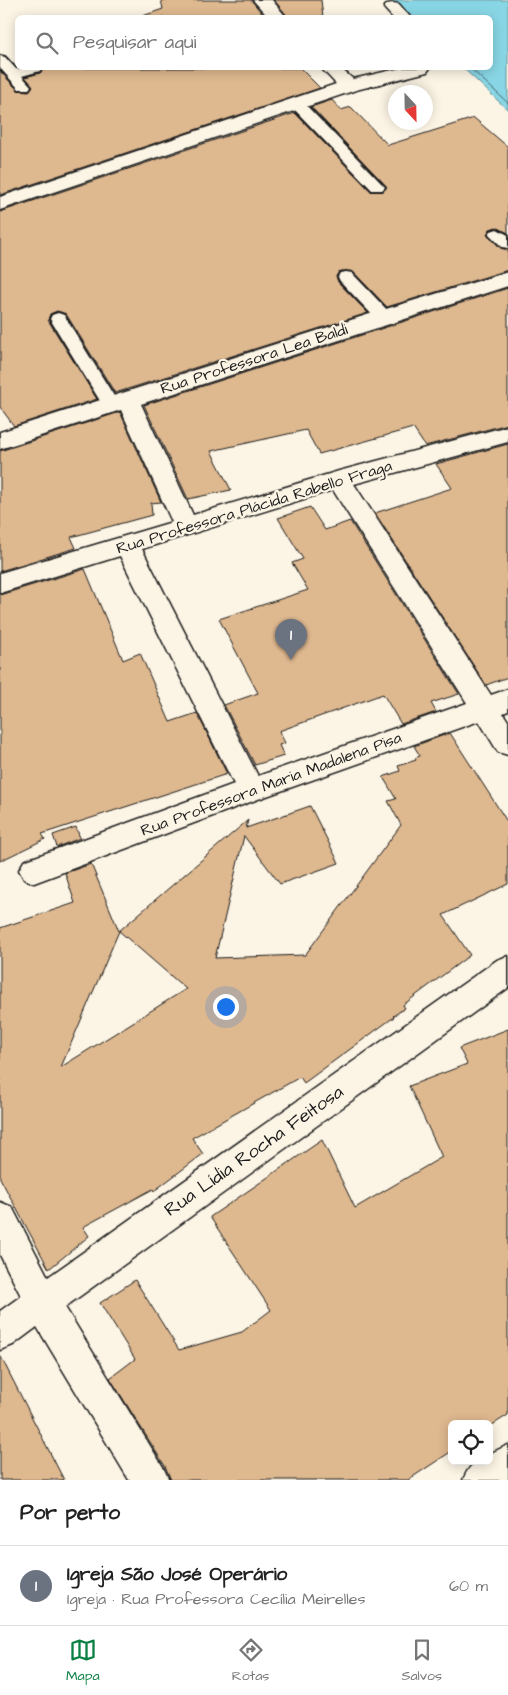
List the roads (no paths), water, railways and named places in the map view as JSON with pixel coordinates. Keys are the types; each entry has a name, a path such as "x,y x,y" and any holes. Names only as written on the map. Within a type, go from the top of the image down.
{"street":[{"path":"262,0 277,15"},
{"path":"332,70 349,86"},
{"path":"0,204 349,86 413,70"},
{"name":"Rua Professora Lea Baldi","path":"0,441 384,316 508,279"},
{"path":"120,402 186,526"},
{"name":"Rua Professora Plácida Rabello Fraga","path":"0,583 128,546 186,526 339,480 508,434"},
{"path":"339,480 497,704 508,744"},
{"path":"128,546 251,790"},
{"name":"Rua Professora Maria Madalena Pisa","path":"34,870 251,790 497,704"},
{"name":"Rua Lídia Rocha Feitosa","path":"0,1332 508,970"},
{"path":"0,1219 42,1301 150,1480"},
{"path":"482,1480 508,1464"}],"lane":[{"path":"0,60 24,86"},
{"path":"13,74 28,70"},
{"path":"297,104 377,187"},
{"path":"346,277 384,316"},
{"path":"58,319 120,402"}],"water":[{"path":"391,0 508,0 508,110 465,70 493,70 493,15 407,15"}],"place":[{"name":"Igreja São José Operário","path":"291,660"}]}
